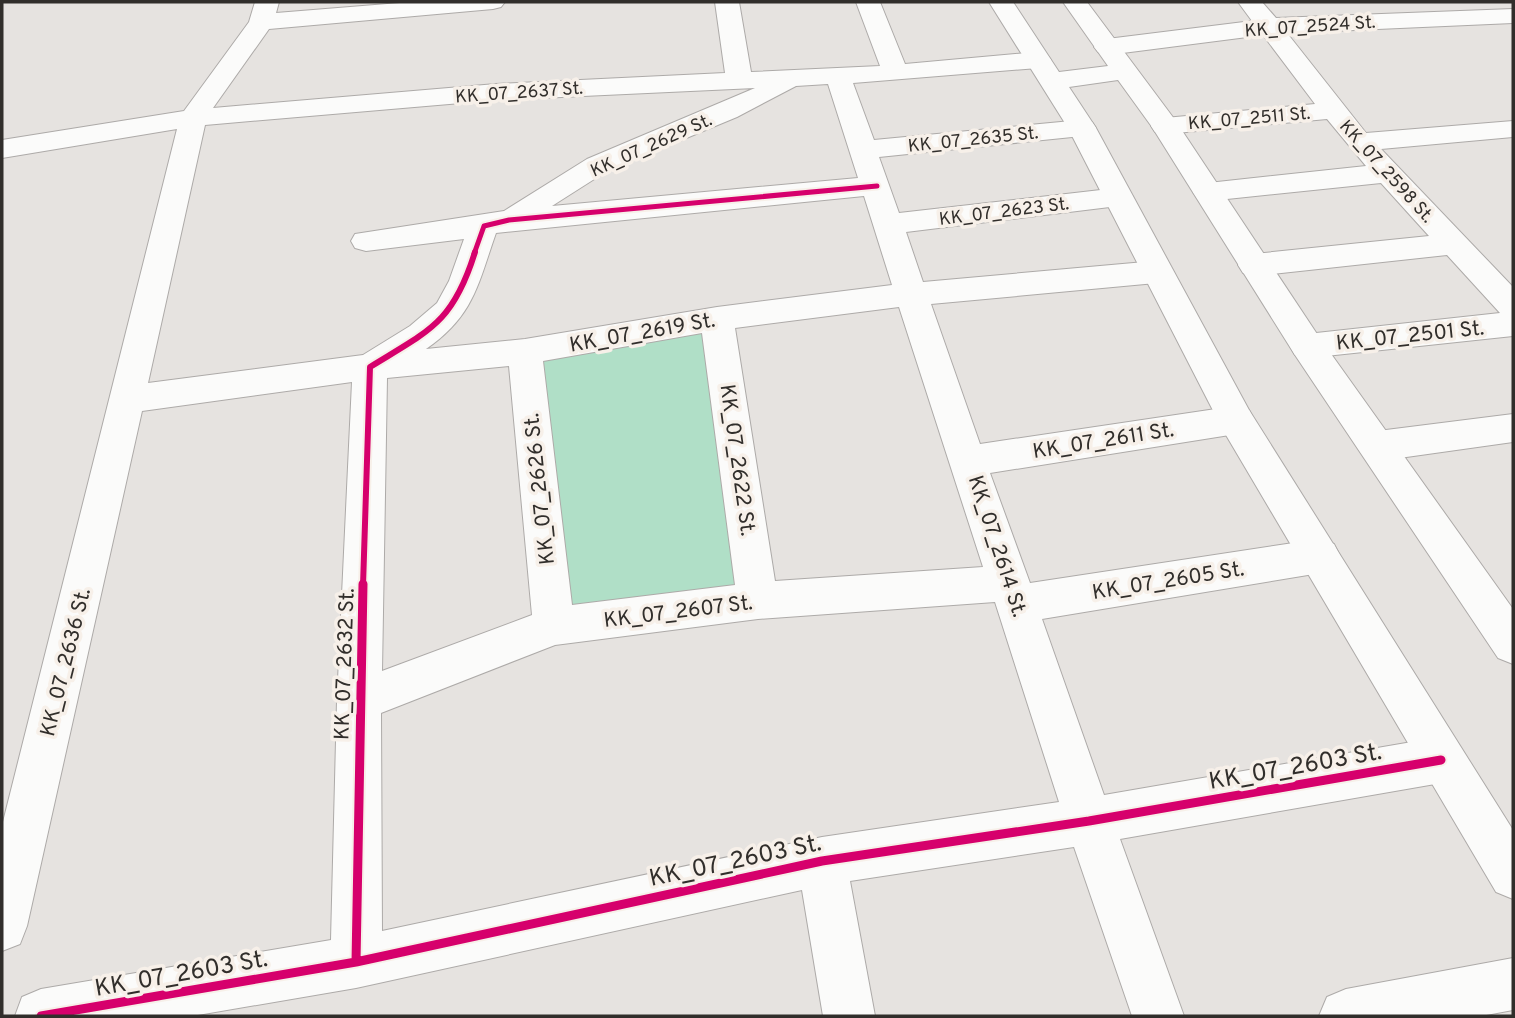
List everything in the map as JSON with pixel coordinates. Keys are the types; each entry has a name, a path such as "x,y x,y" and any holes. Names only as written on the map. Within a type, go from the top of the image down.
{"main road":[{"path":"193,118 264,12 494,2"},
{"path":"727,2 739,79"},
{"path":"868,2 896,73"},
{"path":"1001,2 1082,128 1236,420 1513,875"},
{"path":"1075,2 1165,126 1307,346 1513,645"},
{"name":"KK_07_2598 St.","path":"1250,2 1272,26 1359,142 1513,307"},
{"name":"KK_07_2524 St.","path":"1045,71 1272,26 1481,10 1513,16"},
{"name":"KK_07_2637 St.","path":"2,149 193,118 496,92 739,79 1045,71"},
{"name":"KK_07_2614 St.","path":"838,76 970,461 1089,821 1158,1016"},
{"name":"KK_07_2629 St.","path":"497,223 597,165 727,111 796,77"},
{"name":"KK_07_2511 St.","path":"1165,126 1333,110"},
{"name":"KK_07_2636 St.","path":"2,926 193,118"},
{"name":"KK_07_2635 St.","path":"864,150 1082,128"},
{"path":"1359,142 1513,129"},
{"path":"1208,192 1387,173"},
{"path":"366,242 497,223 877,186"},
{"name":"KK_07_2623 St.","path":"890,224 1118,197"},
{"path":"370,367 419,337 450,310 461,289 474,248 497,223"},
{"path":"1254,265 1453,244"},
{"name":"KK_07_2619 St.","path":"128,399 370,367 525,352 717,319 911,294 1156,272"},
{"name":"KK_07_2622 St.","path":"717,319 758,601"},
{"name":"KK_07_2501 St.","path":"1307,346 1513,324"},
{"name":"KK_07_2626 St.","path":"525,352 554,626"},
{"name":"KK_07_2632 St.","path":"356,962 359,701 370,367"},
{"name":"KK_07_2611 St.","path":"970,461 1236,420"},
{"path":"1378,446 1513,428"},
{"name":"KK_07_2605 St.","path":"1013,594 1320,556"},
{"name":"KK_07_2607 St.","path":"359,701 554,626 758,601 1013,594"},
{"name":"KK_07_2603 St.","path":"41,1016 356,962 822,860 1089,821 1441,760"},
{"path":"822,860 849,1016"},
{"path":"1346,1016 1513,984"}],"green space":[{"path":"717,319 758,601 554,626 525,352"}],"cycle path":[{"path":"356,962 359,701 370,367 422,335 449,311 461,292 484,226 509,220 877,186"},
{"path":"41,1016 356,962 822,861 1089,821 1441,760"}]}
